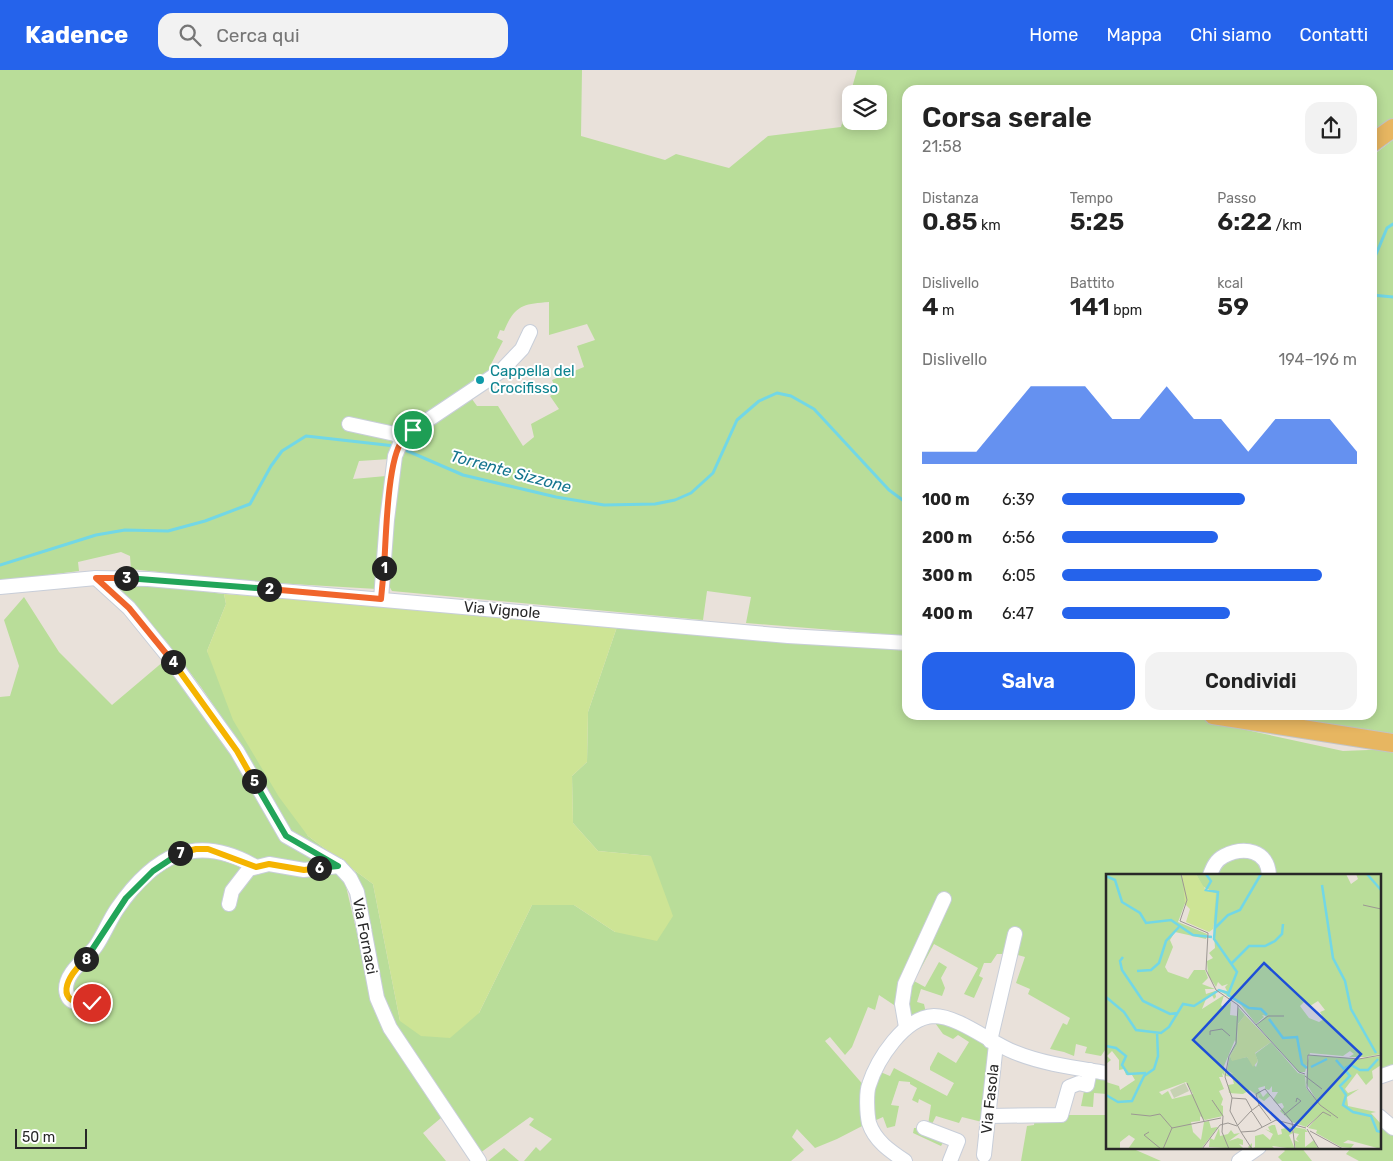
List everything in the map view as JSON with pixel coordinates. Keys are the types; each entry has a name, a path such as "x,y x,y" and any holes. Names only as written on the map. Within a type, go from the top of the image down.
{"main road":[{"path":"1377,139 1393,128"},
{"path":"1245,720 1393,743"}],"street":[{"path":"381,599 386,520 396,456 402,441 413,430 453,402 502,371 522,349 530,332"},
{"path":"349,424 395,434 402,441"},
{"path":"0,587 96,578"},
{"name":"Via Vignole","path":"96,578 214,584 803,637 902,643"},
{"name":"Via Fornaci","path":"96,578 129,608 172,661 237,751 286,836 338,866 350,878 357,892 377,998 390,1028 479,1161"},
{"path":"92,1003 77,1004 70,999 66,989 70,975 89,957 126,898 153,871 179,853 196,849 208,849 256,867"},
{"path":"1210,874 1214,864 1223,856 1250,851 1262,856 1268,864 1269,874"},
{"path":"229,904 232,892 249,868 269,864 304,870 338,866"},
{"path":"906,1027 902,1004 905,984 944,899"},
{"name":"Via Fasola","path":"984,1155 989,1116 993,1042 1015,934"},
{"path":"905,1161 882,1145 869,1122 868,1086 881,1060 906,1027 934,1016 952,1020 993,1042 1041,1061 1106,1073"},
{"path":"989,1116 1060,1115 1069,1087 1079,1082 1087,1085 1090,1070"},
{"path":"1380,1077 1393,1072"},
{"path":"1380,1117 1393,1128"},
{"path":"924,1128 958,1141 950,1161"}],"green space":[{"path":"0,70 582,70 581,136 665,160 676,154 729,168 768,136 841,127 842,123 842,130 887,130 887,85 853,85 857,70 1393,70 1393,121 1377,134 1377,85 902,85 902,636 746,623 751,597 707,591 703,620 392,591 387,580 387,569 392,511 399,469 406,444 410,437 434,417 469,395 477,406 498,406 523,446 534,437 531,424 559,409 550,396 557,391 552,380 584,367 577,346 595,340 587,324 549,335 549,302 521,307 512,316 504,331 500,330 497,338 503,341 490,366 494,375 459,393 406,432 394,444 390,459 359,461 353,479 386,476 377,589 239,581 131,569 130,556 121,552 78,562 79,571 0,581"},
{"path":"1393,140 1393,745 1252,720 1377,720 1377,152"},
{"path":"121,581 224,594 226,604 207,651 308,836 373,884 400,1021 479,1013 532,905 574,905 615,932 651,856 598,851 573,823 572,776 587,762 588,712 619,621 902,650 902,720 1208,720 1214,723 1343,751 1393,749 1393,1065 1380,1070 1380,874 1106,874 1106,1048 1101,1056 1085,1053 1087,1047 1076,1044 1074,1056 1050,1049 1063,1023 1067,1025 1070,1018 1028,994 1030,989 1016,983 1025,957 1014,954 997,954 991,963 984,963 979,976 983,978 974,998 964,994 978,968 934,944 914,981 925,987 939,962 947,967 941,978 945,988 942,996 921,989 917,1002 924,1004 926,1013 908,1023 900,1009 879,995 875,1010 868,1007 852,1047 845,1055 830,1037 825,1041 866,1088 868,1123 815,1148 797,1129 792,1137 804,1150 791,1161 524,1161 536,1147 540,1151 552,1139 529,1125 534,1119 530,1117 480,1153 389,1013 377,974 364,899 355,871 288,831 245,751 201,687 166,641 111,582"},
{"path":"224,594 619,621 588,712 587,762 572,776 573,823 598,851 651,856 673,916 657,941 615,932 574,905 532,905 479,1013 450,1038 421,1036 400,1021 373,884 308,836 279,797 233,720 207,651 226,604"},
{"path":"24,597 59,652 112,705 164,661 249,777 285,839 317,857 345,882 376,1014 441,1118 423,1133 446,1161 0,1161 0,697 10,696 19,666 4,620"},
{"path":"933,1020 950,1022 994,1044 986,1123 962,1117 959,1123 936,1116 929,1130 945,1139 941,1146 913,1133 914,1128 928,1125 931,1105 919,1099 918,1103 912,1100 917,1088 910,1084 910,1082 899,1081 891,1105 899,1106 895,1126 887,1128 883,1117 874,1121 871,1088 878,1071 890,1076 894,1068 947,1096 954,1083 930,1070 930,1067 938,1052 956,1063 969,1042 958,1035 953,1039 943,1034"},
{"path":"1088,1071 1106,1074 1106,1094 1094,1093 1093,1107 1081,1106"},
{"path":"1106,1115 1106,1148 1131,1148 1161,1161 1021,1161 1027,1126 1034,1125 1035,1117"},
{"path":"1380,1124 1393,1134 1393,1161 1359,1161 1346,1154 1351,1148 1380,1148"},
{"path":"504,1148 519,1161 488,1161"},
{"path":"1282,1148 1302,1148 1312,1161 1282,1161 1278,1157 1285,1151"}],"waterway":[{"path":"1377,252 1387,228 1393,224"},
{"name":"Torrente Sizzone","path":"1377,295 1393,297"},
{"name":"Torrente Sizzone","path":"403,449 463,475 556,497 604,505 655,504 675,500 691,493 713,473 737,420 759,401 777,393 791,396 814,409 889,490 902,500"},
{"name":"Torrente Sizzone","path":"0,565 96,535 125,530 168,531 205,521 250,504 271,466 282,451 306,436 395,446"}],"place":[{"name":"Cappella del Crocifisso","path":"480,380"}],"route":[{"path":"92,1003 77,1004 70,999 66,989 70,975 78,965 89,957 116,911 126,898 138,884 170,858 179,853 196,849 208,849 247,862 256,867 269,864 304,870 338,866 286,836 237,751 172,661 129,608 96,578 148,579 243,586 381,599 386,520 396,456 401,442 413,430"}]}
